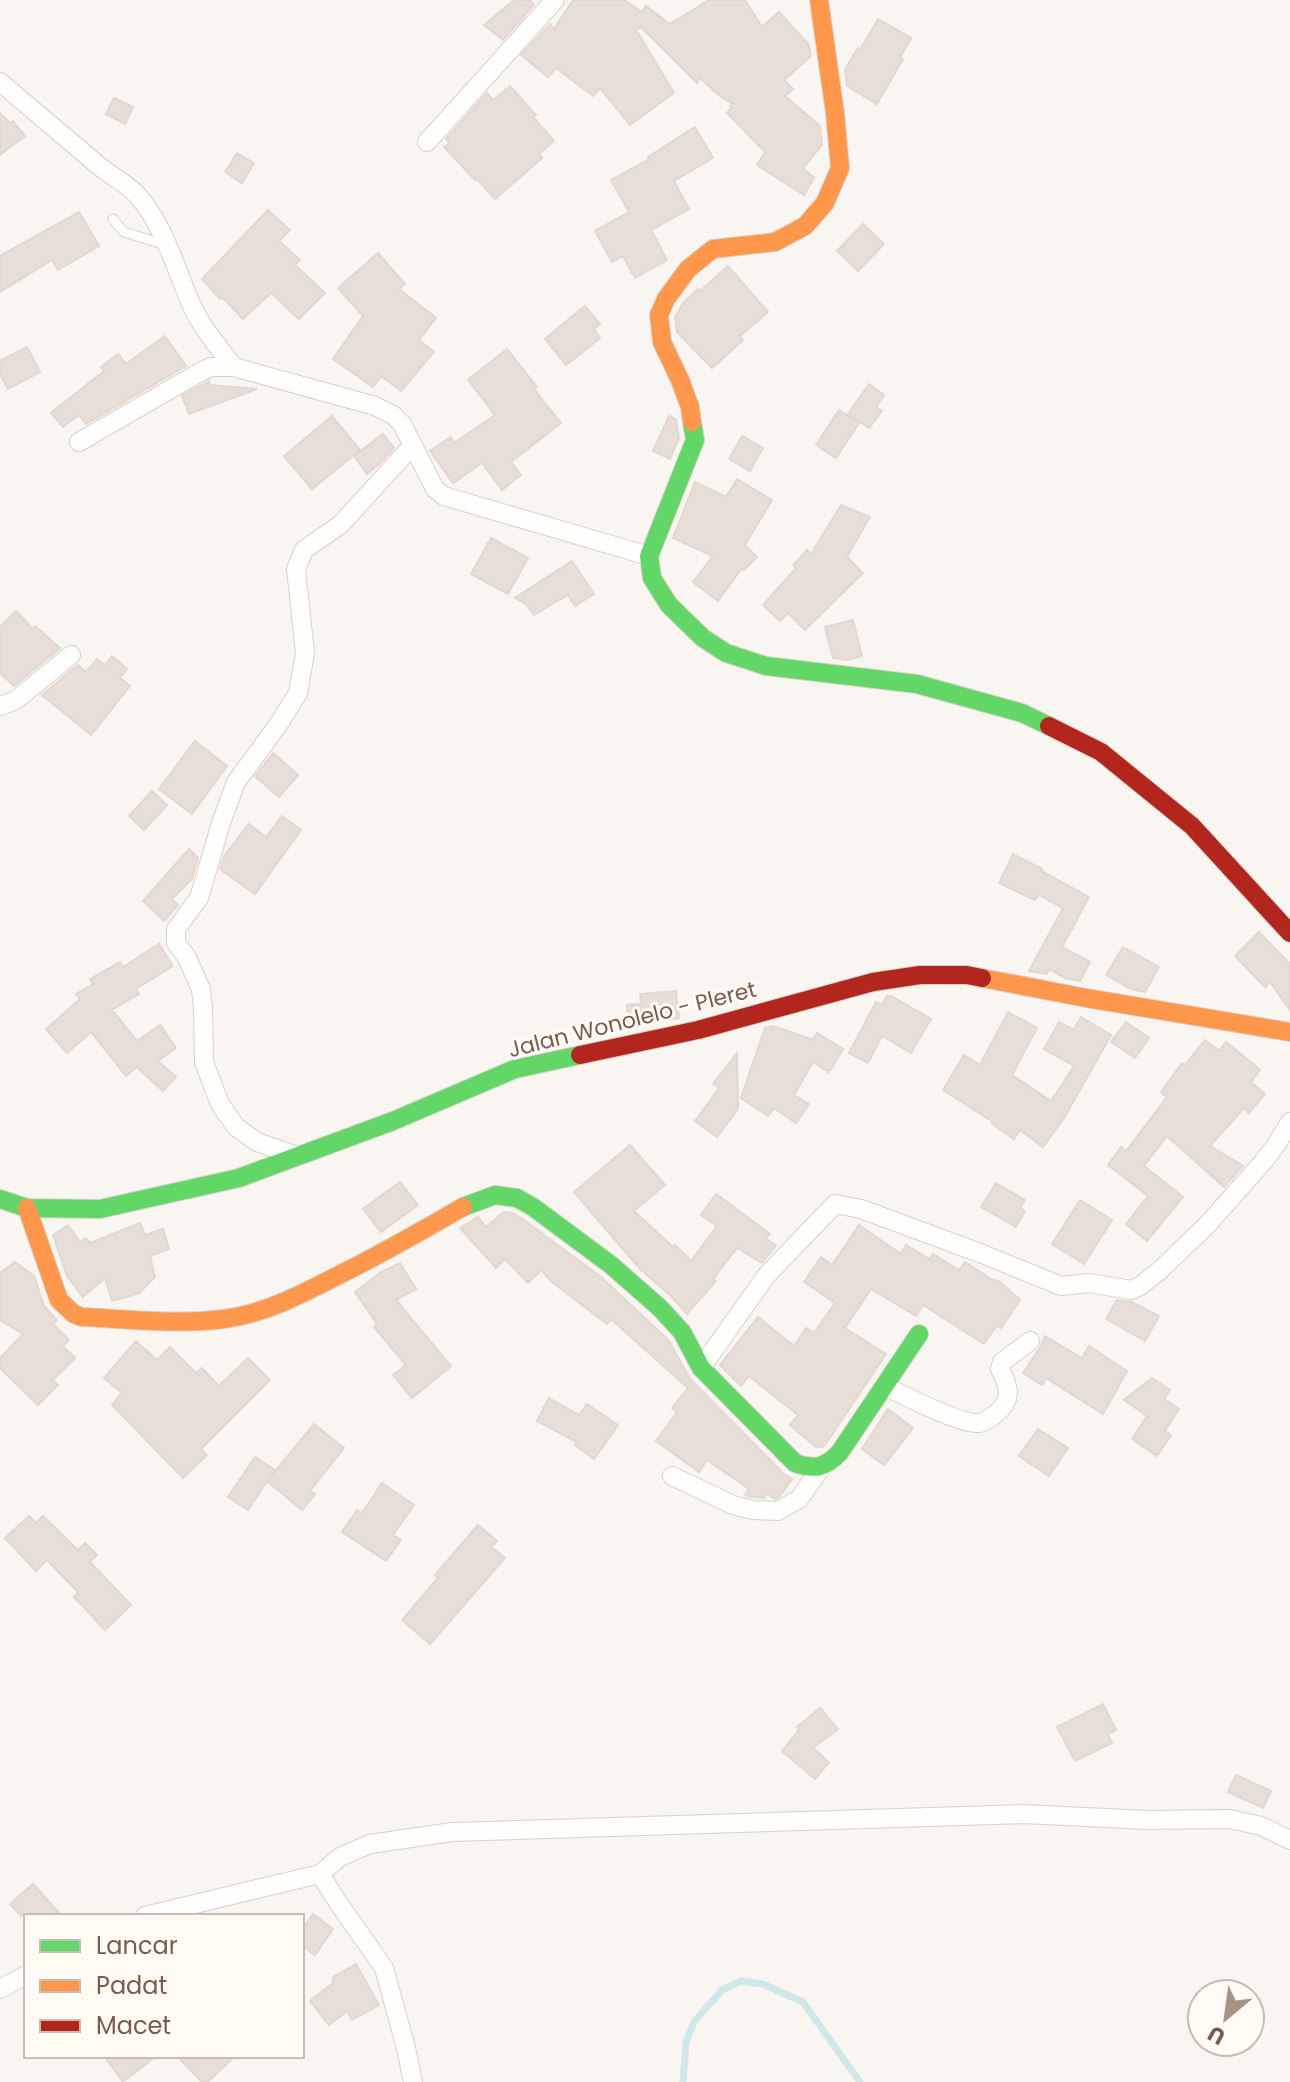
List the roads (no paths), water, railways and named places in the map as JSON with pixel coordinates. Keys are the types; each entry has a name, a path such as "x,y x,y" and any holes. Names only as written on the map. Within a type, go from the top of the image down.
{"street":[{"path":"427,142 555,0"},
{"path":"819,0 840,168 825,203 805,226 775,242 713,249 688,269 666,299 659,315 662,342 690,407 695,440 649,556 652,578 669,605 703,638 726,653 766,666 917,684 1022,713 1101,752 1192,826 1290,933"},
{"path":"0,82 137,195 152,216 193,308 234,367"},
{"path":"79,442 202,371 211,367 234,367 375,406 393,415 402,424 435,489 444,496 649,556"},
{"path":"297,1156 257,1142 236,1127 220,1104 204,1062 201,989 186,956 176,943 176,929 199,898 236,782 298,693 305,653 296,569 299,558 304,550 341,524 413,445"},
{"path":"0,706 16,700 71,655"},
{"name":"Jalan Wonolelo - Pleret","path":"0,1199 27,1208 100,1209 239,1178 393,1121 515,1069 698,1030 873,982 920,975 967,975 1290,1032"},
{"path":"701,1368 766,1276 835,1204 861,1209 1061,1286 1089,1283 1131,1290 1158,1272 1207,1225 1263,1162 1290,1122"},
{"path":"27,1208 59,1300 74,1314 82,1317 193,1321 225,1319 260,1311 294,1298 392,1249 469,1203 495,1195 517,1198 611,1265 660,1308 682,1332 701,1368 795,1463 821,1468"},
{"path":"672,1476 733,1505 753,1510 778,1511 799,1499 821,1468 840,1452 919,1334"},
{"path":"885,1386 919,1403 982,1423 1000,1410 1009,1394 1008,1384 1000,1369 1002,1362 1030,1341"},
{"path":"153,1914 320,1874 340,1857 370,1844 468,1832 1023,1814 1147,1820 1230,1819 1261,1826 1290,1840"},
{"path":"320,1874 384,1968 413,2082"},
{"path":"0,1989 24,1976"}],"lane":[{"path":"113,219 124,232 166,245"}],"waterway":[{"path":"683,2082 686,2042 694,2022 722,1990 741,1981 763,1984 803,2002 860,2082"}]}
